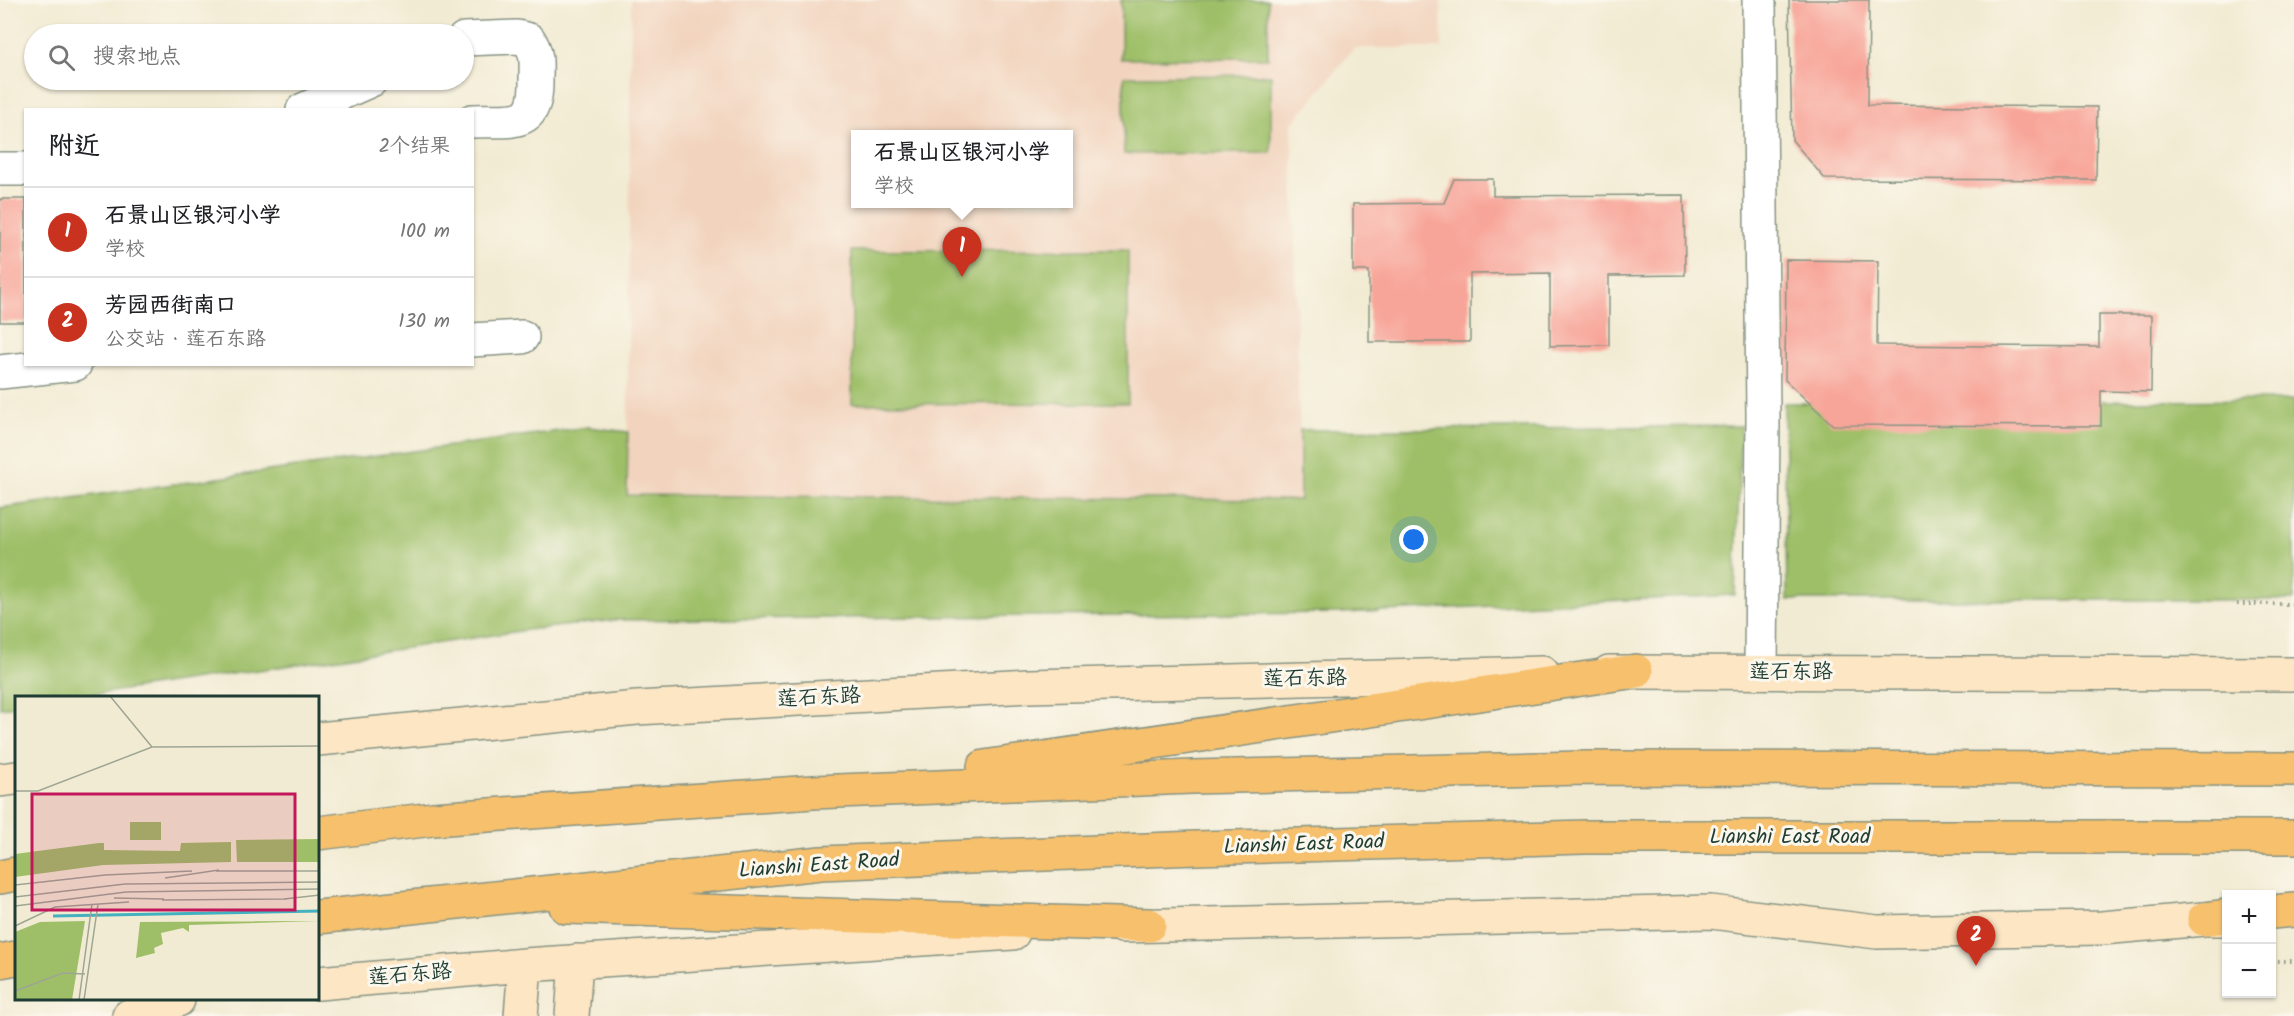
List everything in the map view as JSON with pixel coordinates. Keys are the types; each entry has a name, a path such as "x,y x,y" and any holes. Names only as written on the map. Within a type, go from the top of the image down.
{"highway":[{"path":"813,792 1636,671"},
{"path":"320,833 434,819 813,792 1192,777 1572,768 2294,769"},
{"name":"Lianshi East Road","path":"320,917 821,863 1196,848 1584,837 2294,837"},
{"path":"0,877 15,874"},
{"path":"438,903 1149,925"},
{"path":"2276,912 2294,910"},
{"path":"0,961 15,958"}],"street":[{"path":"1759,0 1764,416 1761,672"},
{"path":"474,39 517,37 529,40 536,51 536,100 531,111 522,119 474,121"},
{"path":"308,108 348,90"},
{"path":"0,169 24,168"},
{"path":"474,340 522,337"},
{"path":"0,372 56,366"},
{"name":"莲石东路","path":"320,740 637,708 1005,688 1636,671 2294,674"},
{"path":"0,780 15,778"},
{"name":"莲石东路","path":"320,983 576,961 1149,925 1711,912 1877,932 2102,928 2219,918"},
{"path":"2276,918 2294,918"},
{"path":"572,1007 576,961"},
{"path":"522,1007 525,965"},
{"path":"129,1016 172,1001"}],"path":[{"path":"2237,604 2294,604"},
{"path":"2276,962 2294,961"}],"shaded area":[{"path":"631,0 1441,0 1442,48 1354,48 1292,124 1301,500 627,495"}],"green space":[{"path":"1121,0 1268,0 1268,58 1121,59"},
{"path":"1271,75 1271,153 1124,154 1124,76"},
{"path":"1128,250 1128,403 852,404 852,251"},
{"path":"2294,400 2294,600 1787,600 1784,403"},
{"path":"1741,426 1735,595 1342,613 617,620 527,630 83,696 15,696 15,706 0,708 0,508 588,427 628,432 627,495 1300,500 1300,430"}],"building":[{"path":"1789,0 1869,0 1868,105 2097,107 2096,180 1825,179 1792,140"},
{"path":"1454,179 1493,179 1493,196 1684,195 1685,275 1609,276 1609,345 1550,346 1550,273 1470,274 1470,342 1369,342 1369,271 1353,271 1353,204 1444,203"},
{"path":"0,199 24,199 24,322 0,322"},
{"path":"1786,260 1878,261 1877,345 2099,347 2099,315 2152,315 2151,392 2101,391 2101,426 1833,425 1785,380"}],"place":[{"name":"石景山区银河小学","path":"962,277"},
{"name":"芳园西街南口","path":"1976,966"}]}
